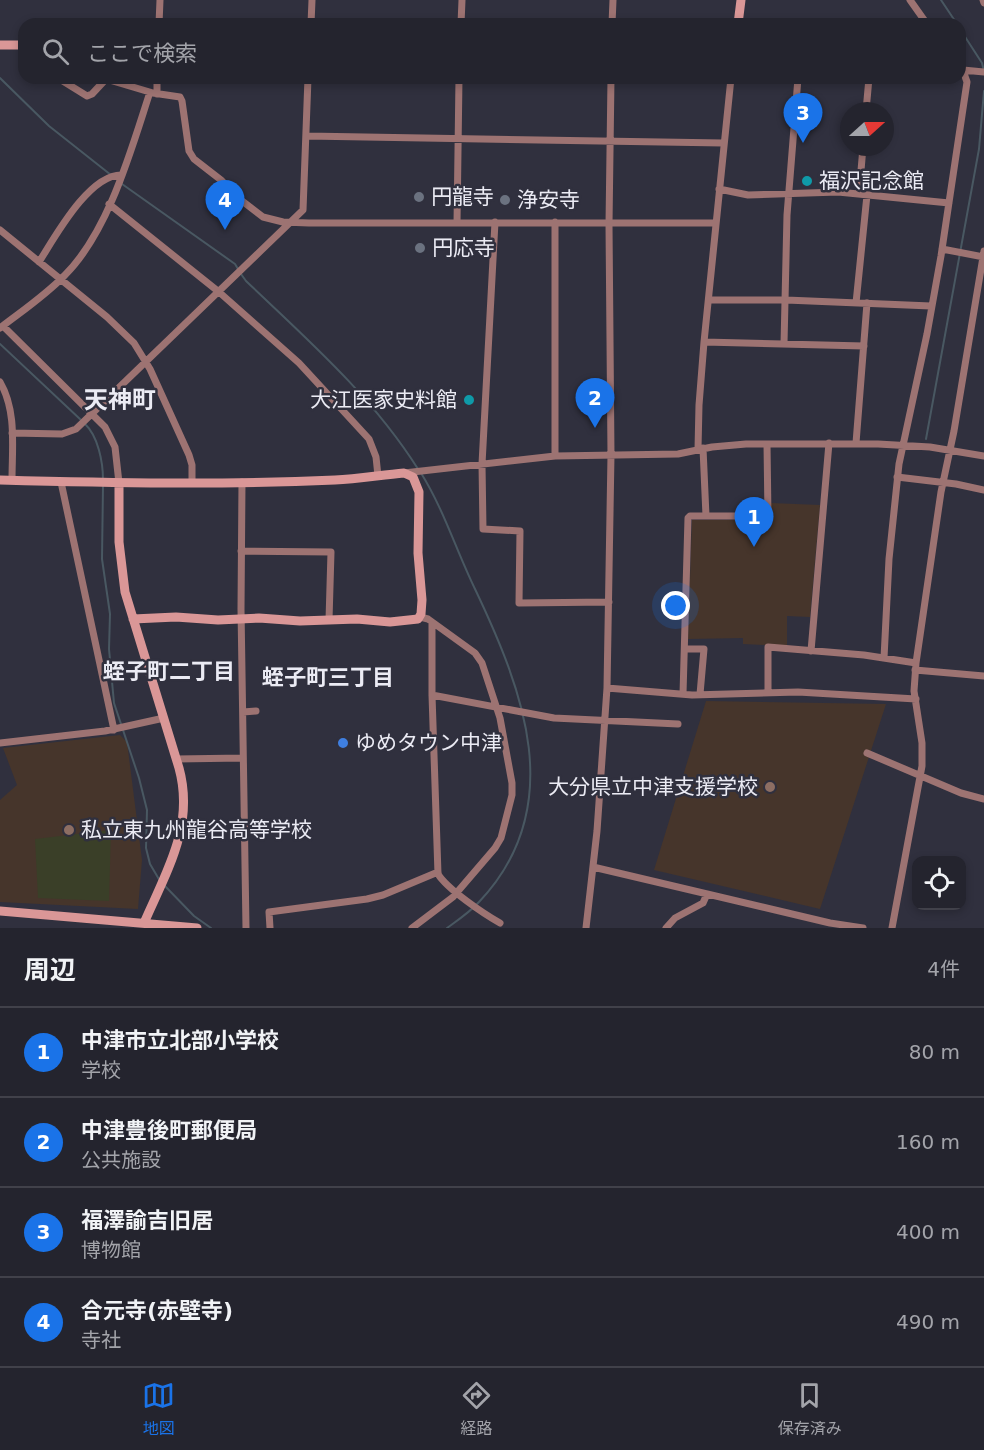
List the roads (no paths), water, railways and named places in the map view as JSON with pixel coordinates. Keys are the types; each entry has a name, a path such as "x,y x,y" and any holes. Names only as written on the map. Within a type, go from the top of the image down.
{"street":[{"path":"159,18 160,0"},
{"path":"310,18 312,0"},
{"path":"461,18 462,0"},
{"path":"612,18 613,0"},
{"path":"739,18 741,0"},
{"path":"910,0 923,18"},
{"path":"0,45 18,47"},
{"path":"966,70 984,72"},
{"path":"884,658 889,559 897,477 942,249 966,80"},
{"path":"68,84 87,96 100,84"},
{"path":"123,84 154,93 177,95 181,98 189,151 194,159 221,180 233,194 257,214 269,219 291,222 716,223"},
{"path":"144,926 179,840 184,820 184,793 164,718 125,592 120,555 119,483 115,447 108,432 93,414 1,326 60,279 89,245 122,175 156,84"},
{"path":"12,433 68,433 76,429 303,210 308,84"},
{"path":"457,223 459,84"},
{"path":"586,928 607,688 611,455 609,224 611,84"},
{"path":"706,516 699,405 730,84"},
{"path":"784,344 788,193 797,84"},
{"path":"867,102 868,84"},
{"path":"307,136 723,143"},
{"path":"856,303 863,194 863,156"},
{"path":"39,262 83,198 104,180 122,175"},
{"path":"719,189 748,195 824,192 949,203"},
{"path":"109,204 219,292 299,363 363,432 375,452 378,476"},
{"path":"495,222 482,464 483,529 520,531 519,603 609,602"},
{"path":"555,222 555,456"},
{"path":"0,230 134,343 147,362 189,455 192,483"},
{"path":"892,928 923,748 914,687 925,593 984,255 942,249"},
{"path":"709,300 786,300 931,306"},
{"path":"856,443 867,303"},
{"path":"704,342 864,346"},
{"path":"0,382 10,404 12,480"},
{"path":"0,480 192,483 337,480 555,456 678,453 767,444 829,442 902,445 984,456"},
{"path":"811,651 829,442"},
{"path":"683,694 688,518 690,516 768,516 767,444"},
{"path":"401,473 411,475 419,492 418,553 422,600 420,617"},
{"path":"897,477 943,482 984,490"},
{"path":"61,482 116,729"},
{"path":"242,482 241,619 246,928"},
{"path":"241,551 331,552 329,620"},
{"path":"133,619 176,616 218,620 268,618 300,621 399,622 420,617 432,622 479,658 497,706 512,783 511,805 499,843 457,892 412,928"},
{"path":"432,622 438,872 442,881 500,923"},
{"path":"768,692 768,647 884,658 916,666 984,676"},
{"path":"685,649 704,649 700,694"},
{"path":"607,688 683,694 768,692 916,699"},
{"path":"432,695 497,706 539,717 678,724"},
{"path":"243,712 256,711"},
{"path":"0,743 116,729 164,718"},
{"path":"867,753 965,794 984,799"},
{"path":"176,759 243,758"},
{"path":"593,867 830,923 863,928"},
{"path":"270,928 269,912 367,899 383,895 438,872"},
{"path":"666,928 675,918 702,903 707,894"},
{"path":"0,911 144,926 197,928"}],"waterway":[{"path":"941,0 953,18"},
{"path":"966,38 982,63 984,71"},
{"path":"0,78 49,126 111,175"},
{"path":"926,439 979,149 984,91"},
{"path":"122,184 235,264 238,269"},
{"path":"241,274 360,393 400,442 418,469"},
{"path":"0,344 81,420"},
{"path":"85,424 90,429 99,450 103,480"},
{"path":"421,473 443,516 509,667 521,707 529,748 530,788 523,827 507,865 479,902 447,928"},
{"path":"103,485 102,559 110,614 109,649 114,703 139,778 147,810 146,848 150,864 160,881"},
{"path":"164,885 194,916 211,928"}],"place":[{"name":"福澤諭吉旧居","path":"803,143"},
{"name":"福沢記念館","path":"807,181"},
{"name":"円龍寺","path":"419,197"},
{"name":"浄安寺","path":"505,200"},
{"name":"合元寺(赤壁寺)","path":"225,230"},
{"name":"円応寺","path":"420,248"},
{"name":"大江医家史料館","path":"469,400"},
{"name":"中津豊後町郵便局","path":"595,428"},
{"name":"中津市立北部小学校","path":"754,547"},
{"name":"ゆめタウン中津","path":"343,743"},
{"name":"大分県立中津支援学校","path":"770,787"},
{"name":"私立東九州龍谷高等学校","path":"69,830"}],"district":[{"name":"天神町","path":"120,400"},
{"name":"蛭子町二丁目","path":"169,671"},
{"name":"蛭子町三丁目","path":"328,677"}]}
